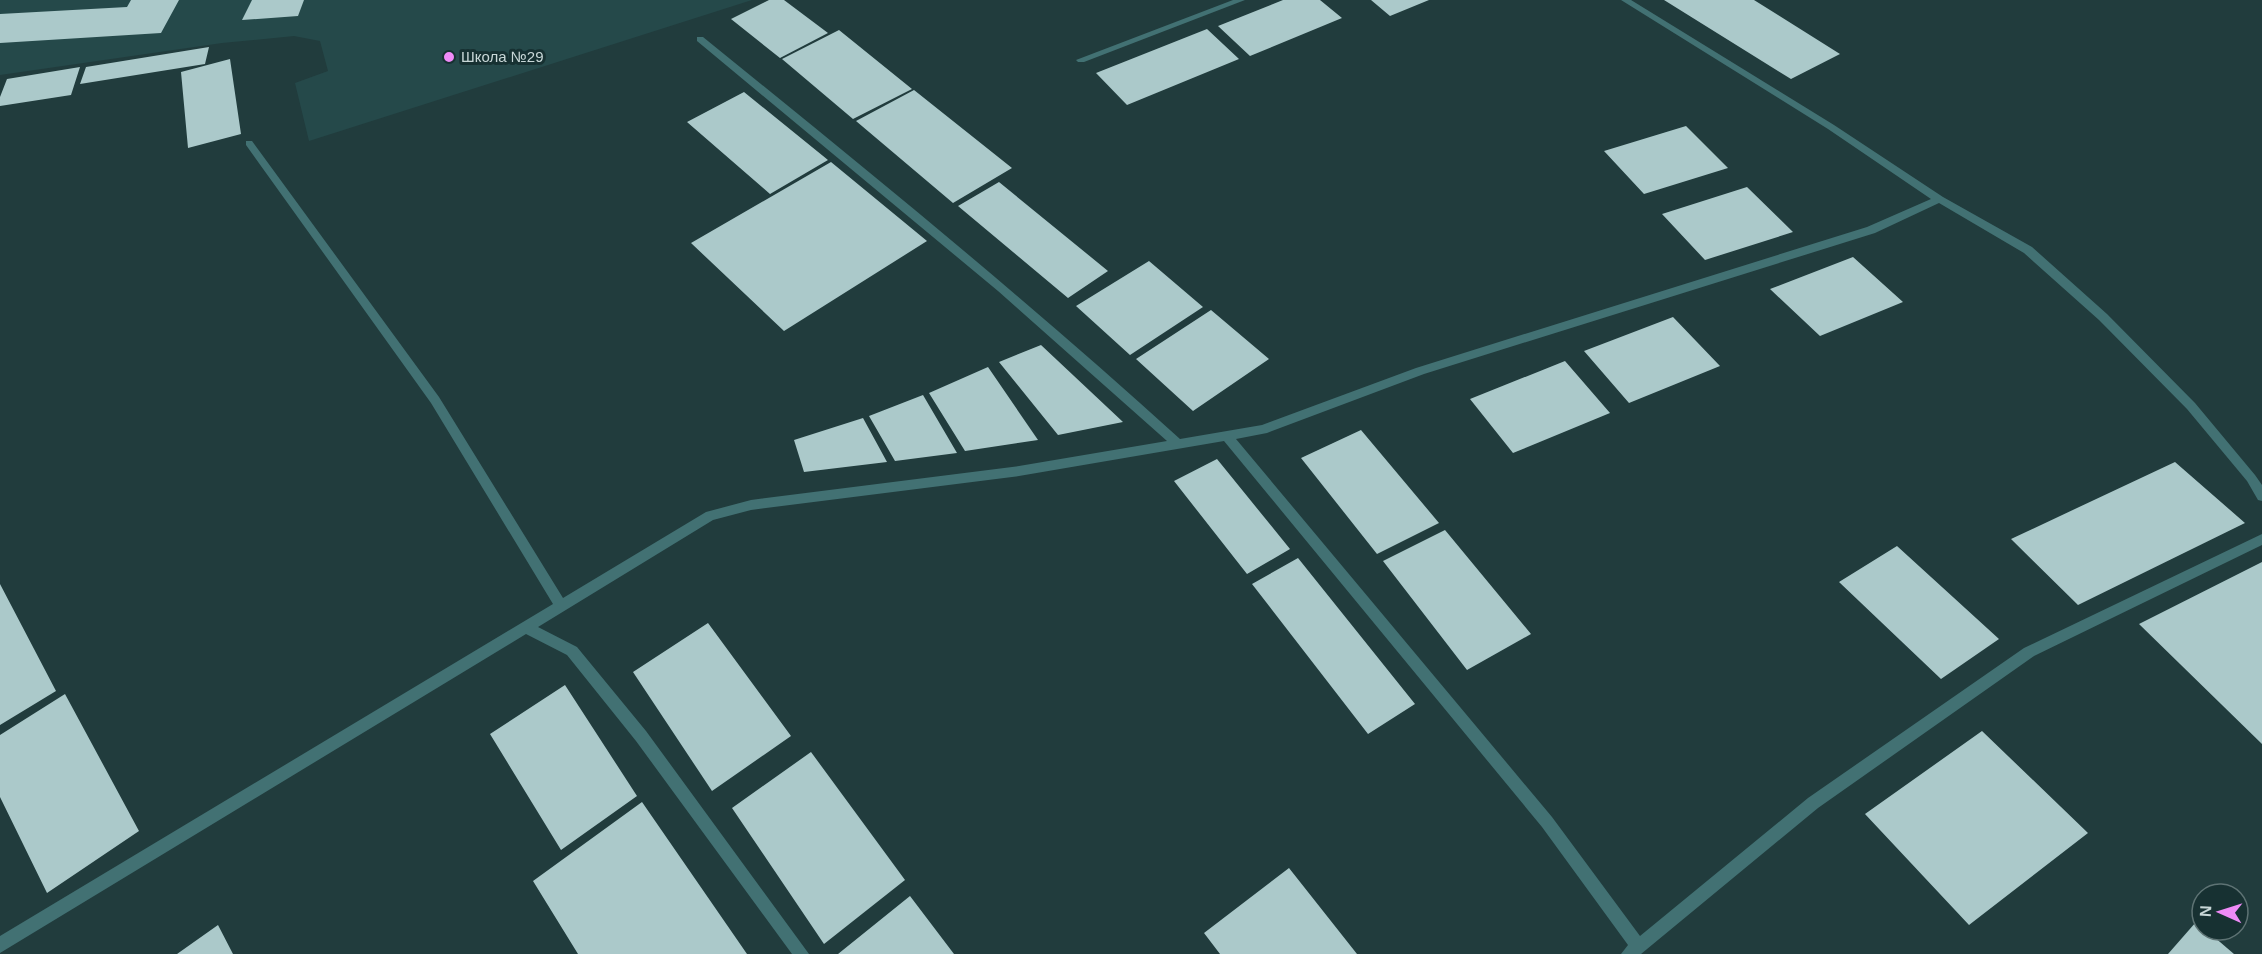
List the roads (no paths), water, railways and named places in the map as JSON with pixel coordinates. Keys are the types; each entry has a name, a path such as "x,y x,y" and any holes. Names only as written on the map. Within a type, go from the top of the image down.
{"street":[{"path":"1081,60 1241,0"},
{"path":"1625,0 1831,127 1939,199 2028,250 2103,317 2190,406 2251,478 2262,496"},
{"path":"700,39 952,244 1098,370 1178,444"},
{"path":"249,142 435,400 560,604"},
{"path":"0,945 560,604 710,516 751,505 1019,471 1263,430 1420,371 1870,230 1939,199"},
{"path":"1226,436 1547,822 1634,950 1813,803 2029,652 2262,539"},
{"path":"525,627 572,651 641,736 801,954"}],"place":[{"name":"Школа №29","path":"449,57"}]}
